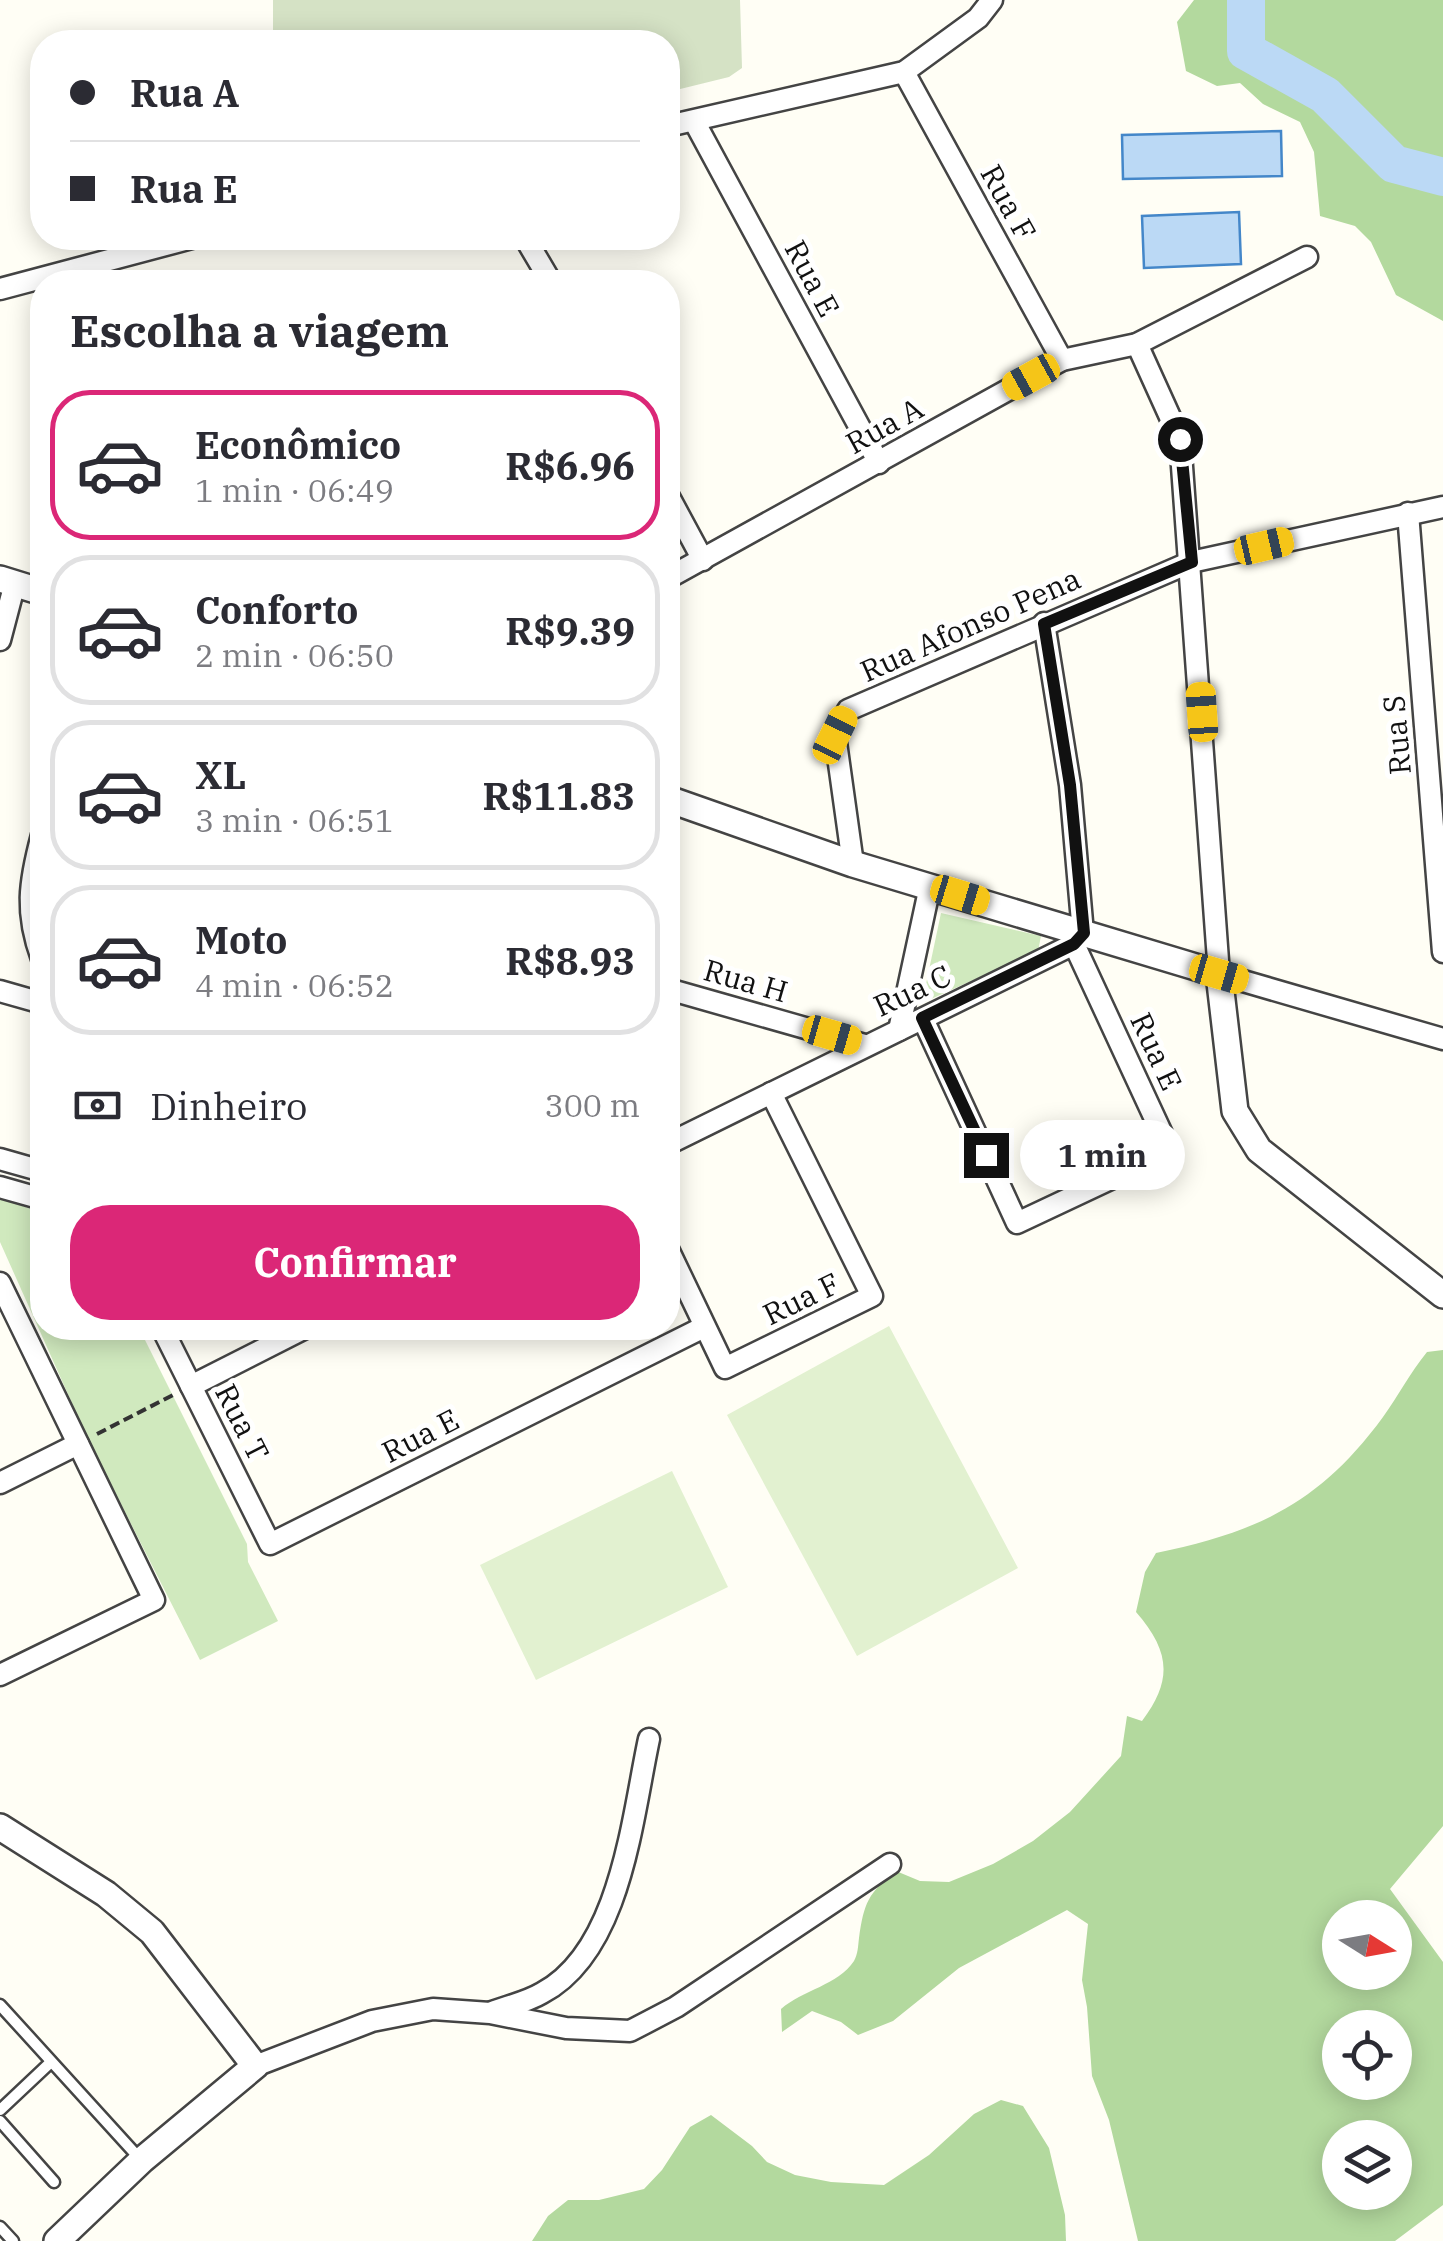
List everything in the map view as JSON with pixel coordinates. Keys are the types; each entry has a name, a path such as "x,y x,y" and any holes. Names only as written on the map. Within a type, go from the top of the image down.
{"street":[{"path":"680,124 904,72 978,18 992,0"},
{"name":"Rua F","path":"904,72 1062,360"},
{"name":"Rua E","path":"694,121 879,463"},
{"path":"88,270 153,250"},
{"name":"Rua A","path":"680,572 1062,360 1137,344 1307,257"},
{"path":"0,289 30,283"},
{"path":"1137,344 1180,439 1192,562 1219,974 1234,1111 1258,1150 1443,1295"},
{"name":"Rua Afonso Pena","path":"852,864 835,735 848,710 1192,562 1443,507"},
{"name":"Rua S","path":"1408,513 1443,952"},
{"path":"680,517 703,560"},
{"path":"0,640 7,581"},
{"path":"1044,624 1070,785 1079,938"},
{"path":"680,803 1079,938 1443,1039"},
{"path":"899,1030 930,886"},
{"name":"Rua E","path":"922,1018 1017,1223 1170,1152 1079,938"},
{"name":"Rua C","path":"680,1138 1079,938"},
{"name":"Rua H","path":"680,991 865,1045"},
{"path":"0,992 30,1000"},
{"name":"Rua F","path":"680,1276 725,1368 872,1296 771,1093"},
{"path":"0,1159 30,1168"},
{"path":"0,1187 30,1196"},
{"path":"0,1676 154,1600 1,1290"},
{"name":"Rua E","path":"680,1339 704,1327"},
{"name":"Rua T","path":"168,1340 270,1544"},
{"path":"190,1386 281,1340"},
{"name":"Rua E","path":"270,1544 678,1340"},
{"path":"0,1484 78,1444"},
{"path":"490,2013 544,1993 584,1957 615,1897 650,1739"},
{"path":"0,1826 106,1894 152,1932 255,2066"},
{"path":"57,2241 142,2160 255,2066 372,2021 433,2009 490,2013 566,2028 630,2032 676,2007 890,1864"}],"lane":[{"path":"0,2005 142,2160"},
{"path":"0,2110 51,2062"},
{"path":"0,2122 54,2182"},
{"path":"0,2227 13,2241"}],"path":[{"path":"78,1444 190,1386"}],"green space":[{"path":"273,0 740,0 742,68 729,77 680,89 680,30 273,30"},
{"path":"1194,0 1443,0 1443,321 1396,295 1371,242 1355,226 1320,216 1314,152 1300,122 1263,104 1240,83 1217,86 1186,71 1177,22"},
{"path":"941,913 1041,936 1038,951 922,1003"},
{"path":"0,1198 30,1209 30,1309 0,1242"},
{"path":"889,1326 1018,1568 857,1656 727,1415"},
{"path":"44,1340 145,1340 247,1544 248,1562 278,1621 200,1660 88,1439"},
{"path":"1443,1350 1443,1826 1390,1889 1398,1900 1322,1900 1322,1990 1412,1990 1412,1919 1443,1962 1443,2205 1395,2241 1138,2241 1109,2120 1092,2076 1082,1980 1088,1924 1067,1910 959,1968 893,2021 858,2035 841,2022 812,2011 782,2032 781,2009 830,1982 854,1961 869,1900 896,1871 920,1881 949,1882 993,1864 1033,1841 1070,1812 1121,1756 1127,1716 1142,1721 1163,1678 1161,1652 1136,1612 1145,1572 1156,1553 1226,1535 1284,1509 1310,1492 1359,1447 1427,1352"},
{"path":"672,1471 728,1587 536,1680 480,1565"},
{"path":"1001,2100 1023,2106 1049,2148 1065,2215 1066,2241 532,2241 548,2216 568,2200 599,2200 644,2189 662,2170 690,2127 711,2115 767,2162 795,2175 884,2185 929,2155 974,2114"}],"water":[{"path":"1281,131 1282,176 1123,179 1122,135"},
{"path":"1239,212 1241,264 1144,268 1142,216"}],"waterway":[{"path":"1246,0 1246,51 1325,95 1394,164 1443,177"}],"route":[{"path":"986,1155 922,1018 1074,944 1084,933 1070,785 1044,624 1192,562 1180,439"}]}
